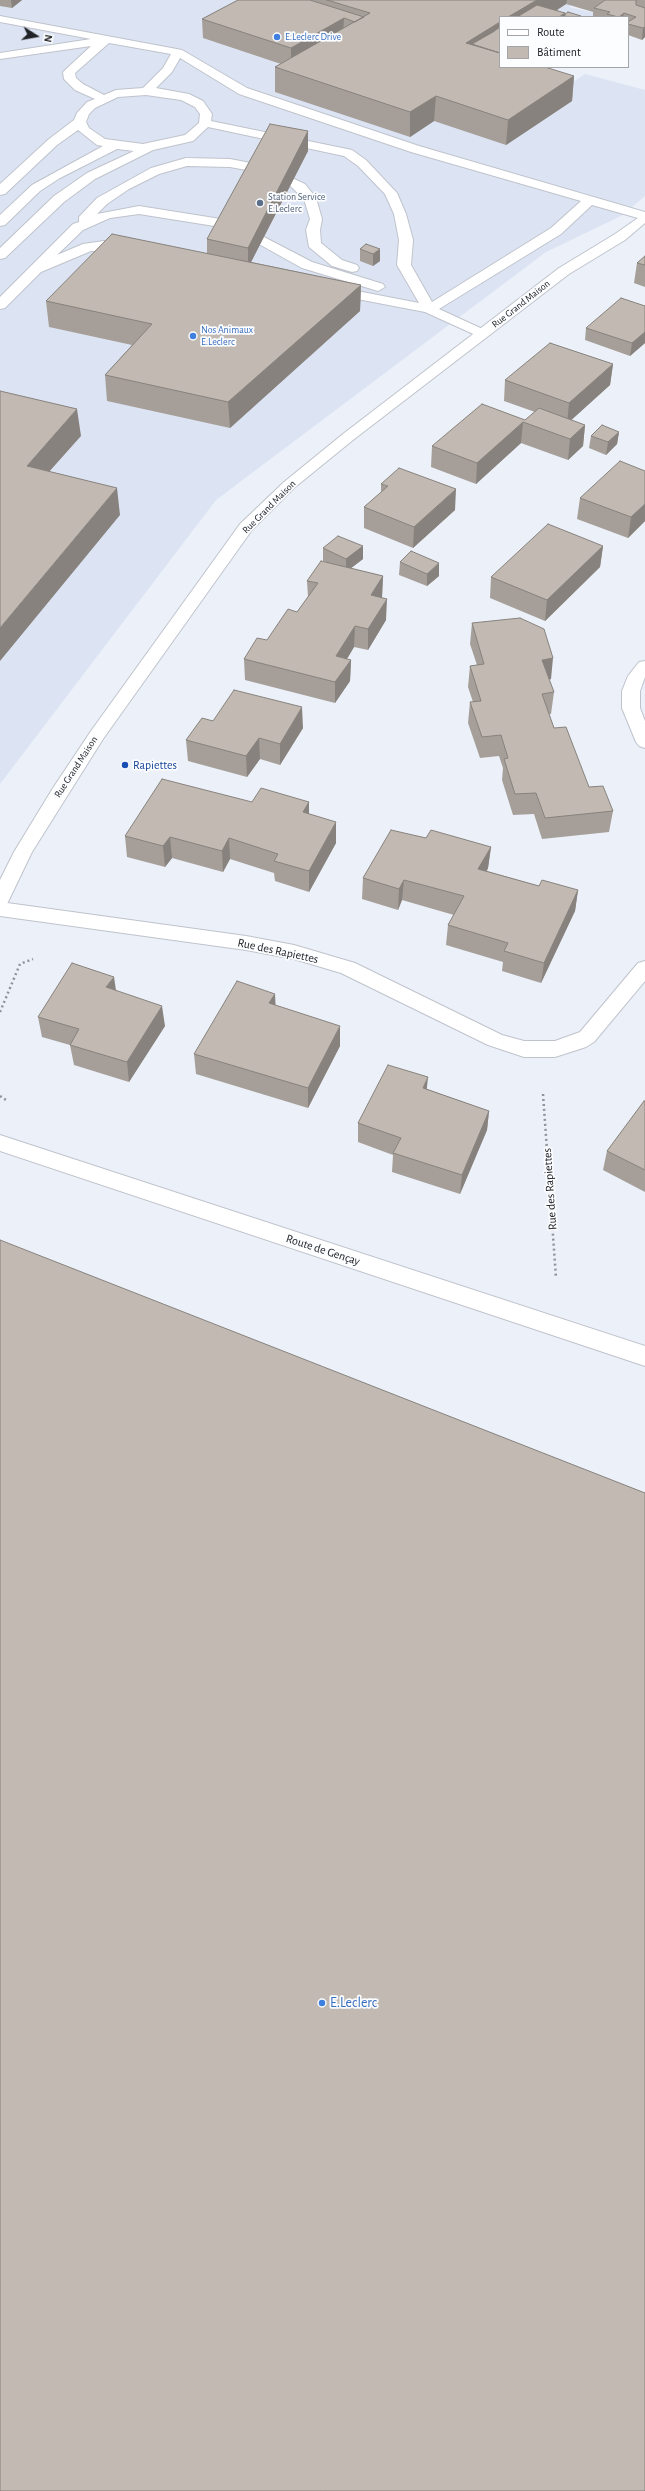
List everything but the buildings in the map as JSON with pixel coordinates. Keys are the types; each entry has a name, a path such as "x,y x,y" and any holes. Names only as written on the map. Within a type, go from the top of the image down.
{"street":[{"path":"0,19 105,40 178,52 243,90 414,149 645,216"},
{"path":"0,56 105,40"},
{"path":"104,99 79,87 70,79 69,72 105,40"},
{"path":"146,91 168,70 178,52"},
{"path":"0,191 24,171 53,142 80,122 83,113 91,105 104,99 124,93 146,91 167,92 185,97 199,104 206,114 205,123 199,131 189,138 158,146 131,156 91,176 59,199 0,255"},
{"path":"80,122 84,130 91,136 114,145 158,146"},
{"path":"205,123 348,153 362,162 390,193 394,200 400,214 406,240 404,265 429,309"},
{"path":"24,171 91,136"},
{"path":"0,222 36,188 56,175 114,145"},
{"path":"0,305 39,268 102,201 125,186 155,171 186,162 230,163 257,168"},
{"path":"292,182 301,187 310,198 316,219 313,230 314,244 337,263 368,274 389,290"},
{"path":"314,287 429,309 556,231 590,200"},
{"path":"78,227 106,214 139,210 197,218 227,224"},
{"name":"Rue Grand Maison","path":"0,899 23,852 63,786 246,527 290,485 342,442 564,271 620,237 645,216"},
{"path":"262,240 277,250 307,265 389,290 482,334"},
{"path":"39,268 88,247 104,245 138,250"},
{"path":"645,666 637,676 631,697 631,708 645,742"},
{"name":"Rue des Rapiettes","path":"0,909 246,943 322,959 348,968 495,1040 516,1048 540,1049 570,1046 587,1037 645,968"},
{"name":"Route de Gençay","path":"0,1143 645,1356"}],"path":[{"path":"0,1012 20,964 47,952 60,918"},
{"name":"Rue des Rapiettes","path":"540,1049 559,1328"}],"shaded area":[{"path":"0,0 576,0 569,7 598,14 595,16 499,16 499,68 567,86 585,74 645,90 645,196 621,216 546,252 216,500 0,784"}],"place":[{"name":"E.Leclerc Drive","path":"277,37"},
{"name":"Station Service E.Leclerc","path":"260,203"},
{"name":"Nos Animaux E.Leclerc","path":"193,336"},
{"name":"Rapiettes","path":"125,765"},
{"name":"E.Leclerc","path":"322,2003"}]}
